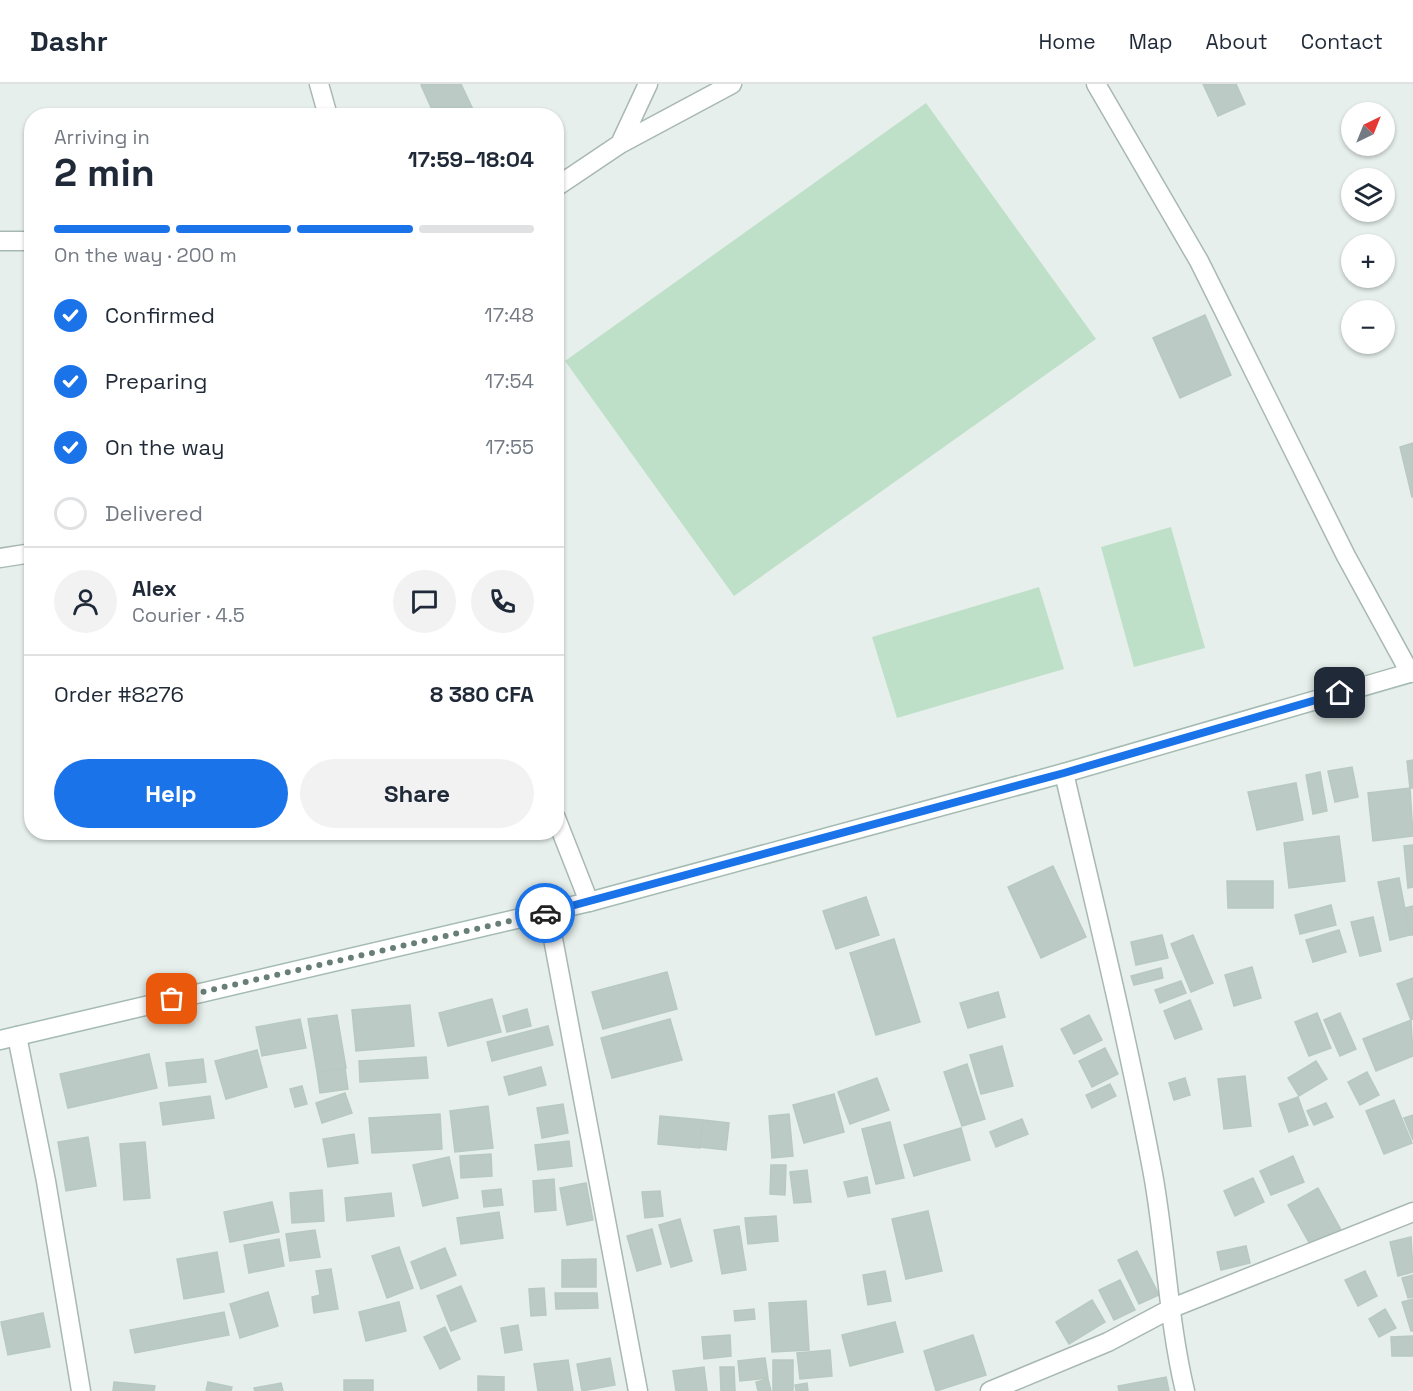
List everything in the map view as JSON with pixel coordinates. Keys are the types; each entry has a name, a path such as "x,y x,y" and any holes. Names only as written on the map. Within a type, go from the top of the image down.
{"street":[{"path":"319,84 326,108"},
{"path":"620,144 648,84"},
{"path":"564,182 620,144 732,84"},
{"path":"81,1391 46,1180 8,1038 589,902 1064,773 1411,672 1336,536 1199,261 1096,84"},
{"path":"0,241 24,241"},
{"path":"0,558 24,554"},
{"path":"1064,773 1151,1164 1185,1391"},
{"path":"564,838 589,902"},
{"path":"548,912 638,1391"},
{"path":"990,1391 1108,1342 1172,1308 1413,1212"}],"green space":[{"path":"926,103 1096,339 734,596 565,361"},
{"path":"1171,527 1205,648 1134,667 1101,547"},
{"path":"1039,587 1064,669 897,718 872,637"}],"building":[{"path":"461,84 472,108 431,108 421,85"},
{"path":"1203,84 1236,84 1245,104 1218,116"},
{"path":"1205,315 1231,375 1180,398 1153,338"},
{"path":"1413,443 1413,497 1412,497 1400,447"},
{"path":"1413,760 1413,788 1410,788 1407,761"},
{"path":"1352,767 1358,797 1335,802 1328,771"},
{"path":"1320,772 1327,811 1313,814 1306,775"},
{"path":"1296,783 1303,820 1257,830 1248,792"},
{"path":"1410,788 1413,836 1373,841 1368,793"},
{"path":"1339,836 1345,881 1289,888 1284,843"},
{"path":"1413,845 1413,887 1408,888 1404,846"},
{"path":"1053,866 1086,937 1041,958 1008,887"},
{"path":"1399,878 1410,935 1390,940 1378,882"},
{"path":"1227,881 1273,881 1273,908 1228,908"},
{"path":"866,897 879,935 836,949 823,911"},
{"path":"1331,905 1336,925 1300,934 1295,915"},
{"path":"1413,906 1413,935 1410,935 1405,908"},
{"path":"1373,917 1381,951 1360,956 1351,922"},
{"path":"1339,930 1346,952 1313,962 1306,940"},
{"path":"1162,935 1168,958 1136,965 1131,942"},
{"path":"1193,935 1213,983 1191,992 1171,944"},
{"path":"894,939 920,1022 876,1035 850,953"},
{"path":"1252,967 1261,998 1234,1006 1225,975"},
{"path":"1161,968 1163,978 1134,985 1131,976"},
{"path":"667,972 677,1009 603,1029 592,992"},
{"path":"1413,978 1413,1019 1411,1020 1397,984"},
{"path":"1181,981 1186,993 1160,1003 1155,990"},
{"path":"998,992 1005,1017 968,1028 960,1003"},
{"path":"492,999 501,1032 448,1046 439,1013"},
{"path":"1190,1000 1202,1029 1175,1039 1164,1011"},
{"path":"410,1005 414,1046 356,1051 352,1010"},
{"path":"527,1009 531,1026 507,1032 503,1016"},
{"path":"1317,1013 1331,1048 1309,1056 1295,1022"},
{"path":"1340,1013 1356,1049 1340,1056 1324,1020"},
{"path":"337,1015 346,1068 317,1072 308,1019"},
{"path":"1089,1015 1102,1040 1074,1054 1061,1029"},
{"path":"300,1019 306,1048 262,1056 256,1027"},
{"path":"670,1019 682,1060 612,1078 601,1038"},
{"path":"1411,1020 1413,1056 1376,1071 1363,1039"},
{"path":"548,1026 553,1045 492,1061 487,1042"},
{"path":"1002,1046 1013,1086 981,1094 970,1055"},
{"path":"1105,1048 1118,1074 1092,1087 1079,1061"},
{"path":"257,1050 267,1087 226,1099 215,1061"},
{"path":"149,1054 157,1088 68,1108 60,1074"},
{"path":"426,1057 428,1078 360,1082 359,1061"},
{"path":"203,1059 206,1082 169,1086 166,1063"},
{"path":"1316,1061 1327,1079 1299,1096 1288,1078"},
{"path":"967,1064 985,1119 962,1126 944,1072"},
{"path":"541,1067 546,1085 509,1095 504,1077"},
{"path":"345,1068 348,1089 320,1093 317,1072"},
{"path":"1367,1072 1379,1095 1360,1105 1348,1082"},
{"path":"1245,1076 1251,1126 1224,1129 1218,1079"},
{"path":"877,1078 889,1110 850,1124 838,1092"},
{"path":"1185,1078 1190,1095 1174,1100 1169,1083"},
{"path":"1110,1084 1116,1096 1092,1108 1086,1095"},
{"path":"302,1086 307,1104 295,1107 290,1089"},
{"path":"345,1093 352,1113 322,1123 316,1103"},
{"path":"834,1094 844,1132 804,1143 793,1105"},
{"path":"210,1096 214,1118 163,1125 160,1103"},
{"path":"1298,1097 1308,1125 1289,1132 1279,1104"},
{"path":"1394,1100 1412,1143 1384,1154 1366,1111"},
{"path":"1326,1103 1333,1117 1314,1125 1307,1111"},
{"path":"563,1104 568,1133 542,1138 537,1108"},
{"path":"488,1106 493,1148 455,1152 450,1111"},
{"path":"440,1114 442,1149 372,1153 369,1118"},
{"path":"789,1114 793,1156 772,1158 769,1116"},
{"path":"1413,1115 1413,1140 1404,1118"},
{"path":"660,1116 703,1120 700,1148 658,1144"},
{"path":"1022,1119 1028,1134 996,1147 990,1132"},
{"path":"703,1120 729,1123 726,1150 700,1147"},
{"path":"890,1122 904,1178 876,1184 862,1129"},
{"path":"961,1128 970,1160 914,1176 904,1145"},
{"path":"354,1134 358,1163 328,1167 323,1139"},
{"path":"88,1137 96,1186 66,1191 58,1142"},
{"path":"569,1141 572,1166 538,1170 535,1145"},
{"path":"145,1142 150,1198 124,1200 120,1144"},
{"path":"491,1154 492,1176 461,1178 460,1156"},
{"path":"1293,1156 1304,1182 1271,1195 1260,1171"},
{"path":"449,1157 458,1198 423,1206 413,1165"},
{"path":"771,1165 786,1165 785,1195 770,1194"},
{"path":"807,1170 811,1202 794,1203 790,1172"},
{"path":"867,1177 870,1193 848,1197 844,1182"},
{"path":"1253,1178 1264,1202 1235,1216 1224,1191"},
{"path":"554,1179 556,1210 535,1212 533,1181"},
{"path":"586,1183 593,1220 567,1225 560,1188"},
{"path":"1318,1188 1341,1230 1311,1246 1288,1205"},
{"path":"501,1189 503,1205 484,1207 482,1191"},
{"path":"322,1190 324,1221 292,1223 290,1193"},
{"path":"660,1191 663,1216 645,1218 642,1192"},
{"path":"391,1193 394,1216 347,1221 345,1198"},
{"path":"272,1202 279,1232 230,1242 224,1212"},
{"path":"928,1211 942,1271 906,1279 892,1219"},
{"path":"499,1212 503,1238 461,1244 457,1218"},
{"path":"776,1216 778,1241 748,1244 745,1218"},
{"path":"680,1219 692,1261 671,1267 659,1225"},
{"path":"739,1226 746,1270 722,1274 714,1230"},
{"path":"652,1229 661,1264 637,1271 627,1236"},
{"path":"315,1230 320,1257 290,1261 286,1234"},
{"path":"1411,1237 1413,1272 1398,1276 1390,1242"},
{"path":"279,1239 284,1266 249,1273 244,1245"},
{"path":"1246,1246 1250,1263 1221,1270 1217,1252"},
{"path":"399,1247 413,1288 387,1298 372,1256"},
{"path":"445,1248 456,1275 421,1289 411,1262"},
{"path":"1137,1251 1159,1295 1139,1304 1118,1260"},
{"path":"217,1252 224,1292 184,1299 177,1259"},
{"path":"596,1259 596,1287 562,1287 562,1260"},
{"path":"331,1269 338,1309 314,1313 312,1297 320,1295 316,1271"},
{"path":"885,1271 891,1301 868,1305 863,1275"},
{"path":"1365,1271 1377,1296 1358,1306 1345,1280"},
{"path":"1413,1275 1413,1297 1408,1298 1402,1278"},
{"path":"1120,1280 1135,1310 1114,1320 1099,1290"},
{"path":"461,1286 476,1321 451,1331 437,1296"},
{"path":"544,1288 546,1315 531,1316 529,1289"},
{"path":"268,1292 278,1326 240,1338 230,1304"},
{"path":"555,1293 597,1293 598,1308 556,1309"},
{"path":"1413,1299 1413,1331 1411,1331 1402,1302"},
{"path":"1092,1300 1105,1322 1069,1344 1056,1322"},
{"path":"806,1301 809,1350 772,1352 769,1303"},
{"path":"399,1302 406,1331 366,1341 359,1312"},
{"path":"754,1309 755,1319 735,1321 734,1311"},
{"path":"1385,1309 1396,1328 1379,1337 1369,1319"},
{"path":"224,1312 229,1335 135,1353 130,1330"},
{"path":"43,1313 50,1347 8,1355 1,1322"},
{"path":"895,1322 903,1352 850,1366 842,1335"},
{"path":"518,1325 522,1350 505,1353 501,1328"},
{"path":"445,1327 460,1359 440,1369 424,1337"},
{"path":"730,1335 731,1356 704,1359 702,1337"},
{"path":"973,1335 986,1375 936,1391 924,1351"},
{"path":"1413,1336 1413,1356 1392,1356 1391,1337"},
{"path":"830,1350 832,1376 800,1379 797,1353"},
{"path":"610,1358 615,1385 582,1391 577,1364"},
{"path":"765,1358 768,1378 740,1381 738,1361"},
{"path":"568,1360 573,1391 538,1391 534,1364"},
{"path":"773,1360 793,1360 793,1391 773,1391"},
{"path":"704,1367 707,1391 676,1391 673,1371"},
{"path":"720,1367 734,1367 735,1391 721,1391"},
{"path":"478,1376 504,1377 504,1391 478,1391"},
{"path":"1166,1377 1169,1391 1119,1391 1118,1386"},
{"path":"768,1379 771,1391 758,1391 756,1382"},
{"path":"344,1380 373,1380 373,1391 344,1391"},
{"path":"114,1382 155,1386 154,1391 113,1391"},
{"path":"208,1382 232,1387 231,1391 206,1391"},
{"path":"281,1383 283,1391 255,1391 254,1388"},
{"path":"807,1383 808,1391 796,1391 795,1385"}],"way so far":[{"path":"172,999 545,913"}],"route":[{"path":"545,913 1064,773 1340,693"}]}
